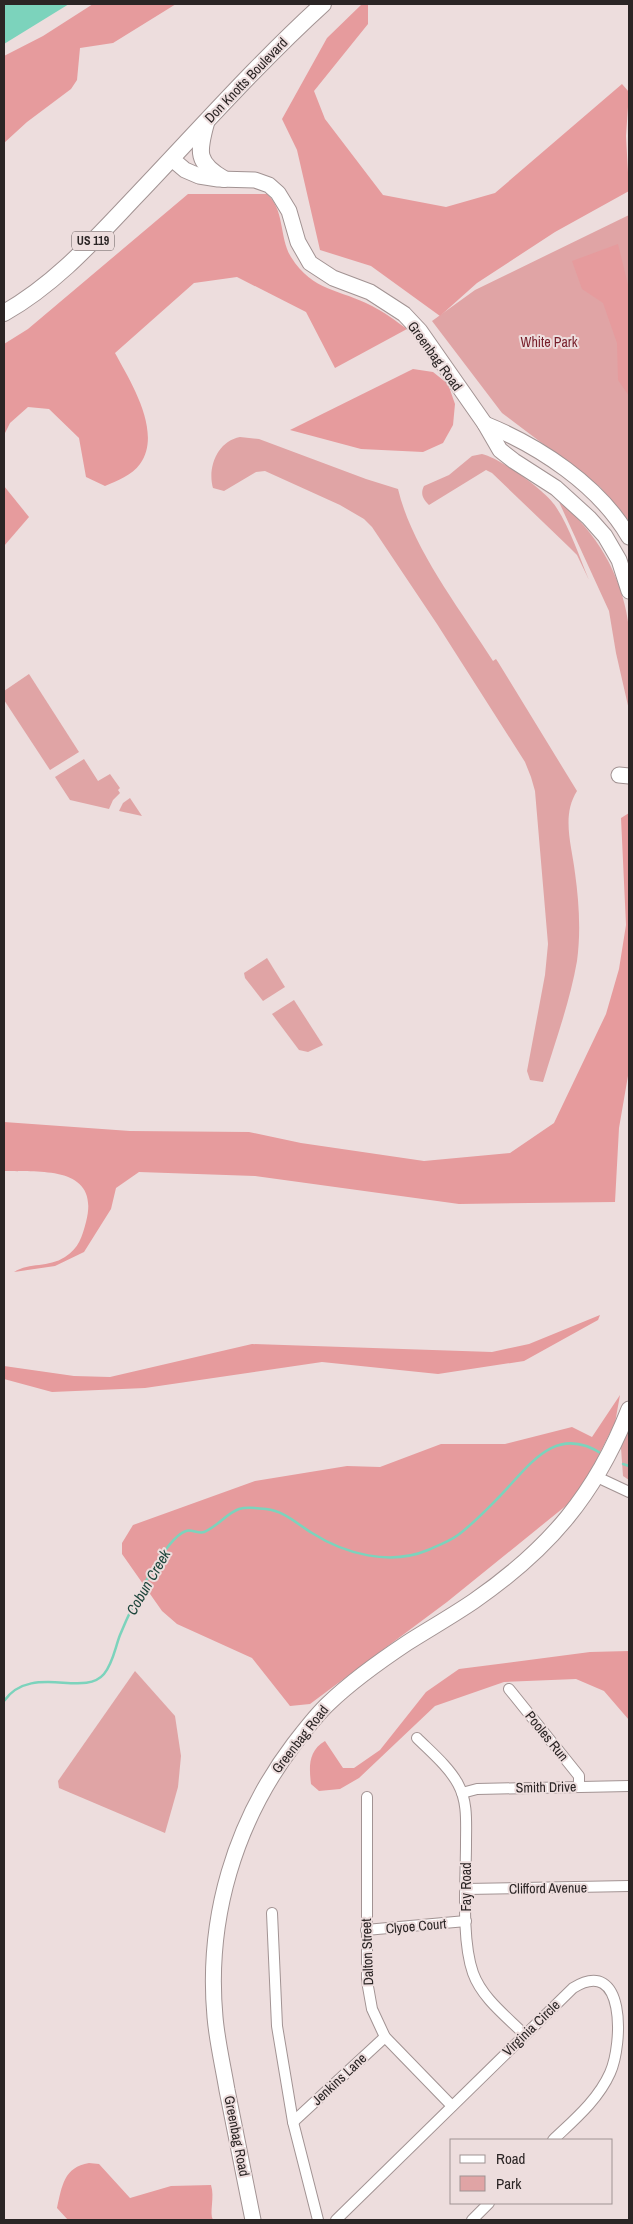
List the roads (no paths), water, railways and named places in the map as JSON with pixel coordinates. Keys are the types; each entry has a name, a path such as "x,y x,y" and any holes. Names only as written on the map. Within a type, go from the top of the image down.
{"main road":[{"name":"Don Knotts Boulevard","path":"172,159 271,52 323,4"},
{"path":"207,120 201,139 201,157 210,171 224,179"},
{"name":"Greenbag Road","path":"172,159 185,170 199,176 255,180 269,185 278,193 289,211 298,242 310,263 333,278 370,292 404,314 420,331 485,424 500,450 556,488 589,518 604,536 619,560 629,591"},
{"name":"US 119","path":"4,313 25,300 83,252 172,159"},
{"path":"485,424 506,433 574,476 599,500 629,537"},
{"name":"Greenbag Road","path":"253,2220 220,2050 215,2016 214,1973 216,1931 224,1891 236,1847 250,1814 281,1760 306,1727 328,1704 380,1662 474,1601 514,1571 563,1524 597,1477 611,1453 629,1409"}],"street":[{"path":"597,1477 629,1492"},
{"name":"Pooles Run","path":"509,1689 579,1776 579,1787"},
{"name":"Fay Road","path":"417,1738 450,1772 462,1793 466,1815 466,1921 469,1958 478,1984 486,1996 524,2034"},
{"name":"Smith Drive","path":"462,1793 477,1789 629,1786"},
{"name":"Dalton Street","path":"367,1797 366,1930 368,1988 372,2009 385,2037 452,2106"},
{"name":"Clifford Avenue","path":"466,1889 629,1886"},
{"path":"272,1913 277,2026 293,2122 318,2220"},
{"name":"Clyoe Court","path":"366,1930 466,1921"},
{"name":"Virginia Circle","path":"336,2220 573,1988 583,1982 592,1980 602,1983 610,1990 615,1999 618,2015 618,2039 611,2070 596,2097 554,2139"},
{"name":"Jenkins Lane","path":"293,2122 385,2037"},
{"path":"472,2220 489,2204"}],"waterway":[{"name":"Cobun Creek","path":"4,1701 15,1690 28,1684 42,1682 84,1683 95,1680 104,1674 110,1665 120,1635 139,1594 168,1547 186,1531 204,1532 239,1509 252,1508 279,1512 312,1533 353,1552 383,1557 413,1555 428,1550 458,1535 544,1452 570,1443 585,1446 602,1454"},
{"name":"Cobun Creek","path":"623,1464 629,1466"}],"park label":[{"name":"White Park","path":"549,342"}]}
